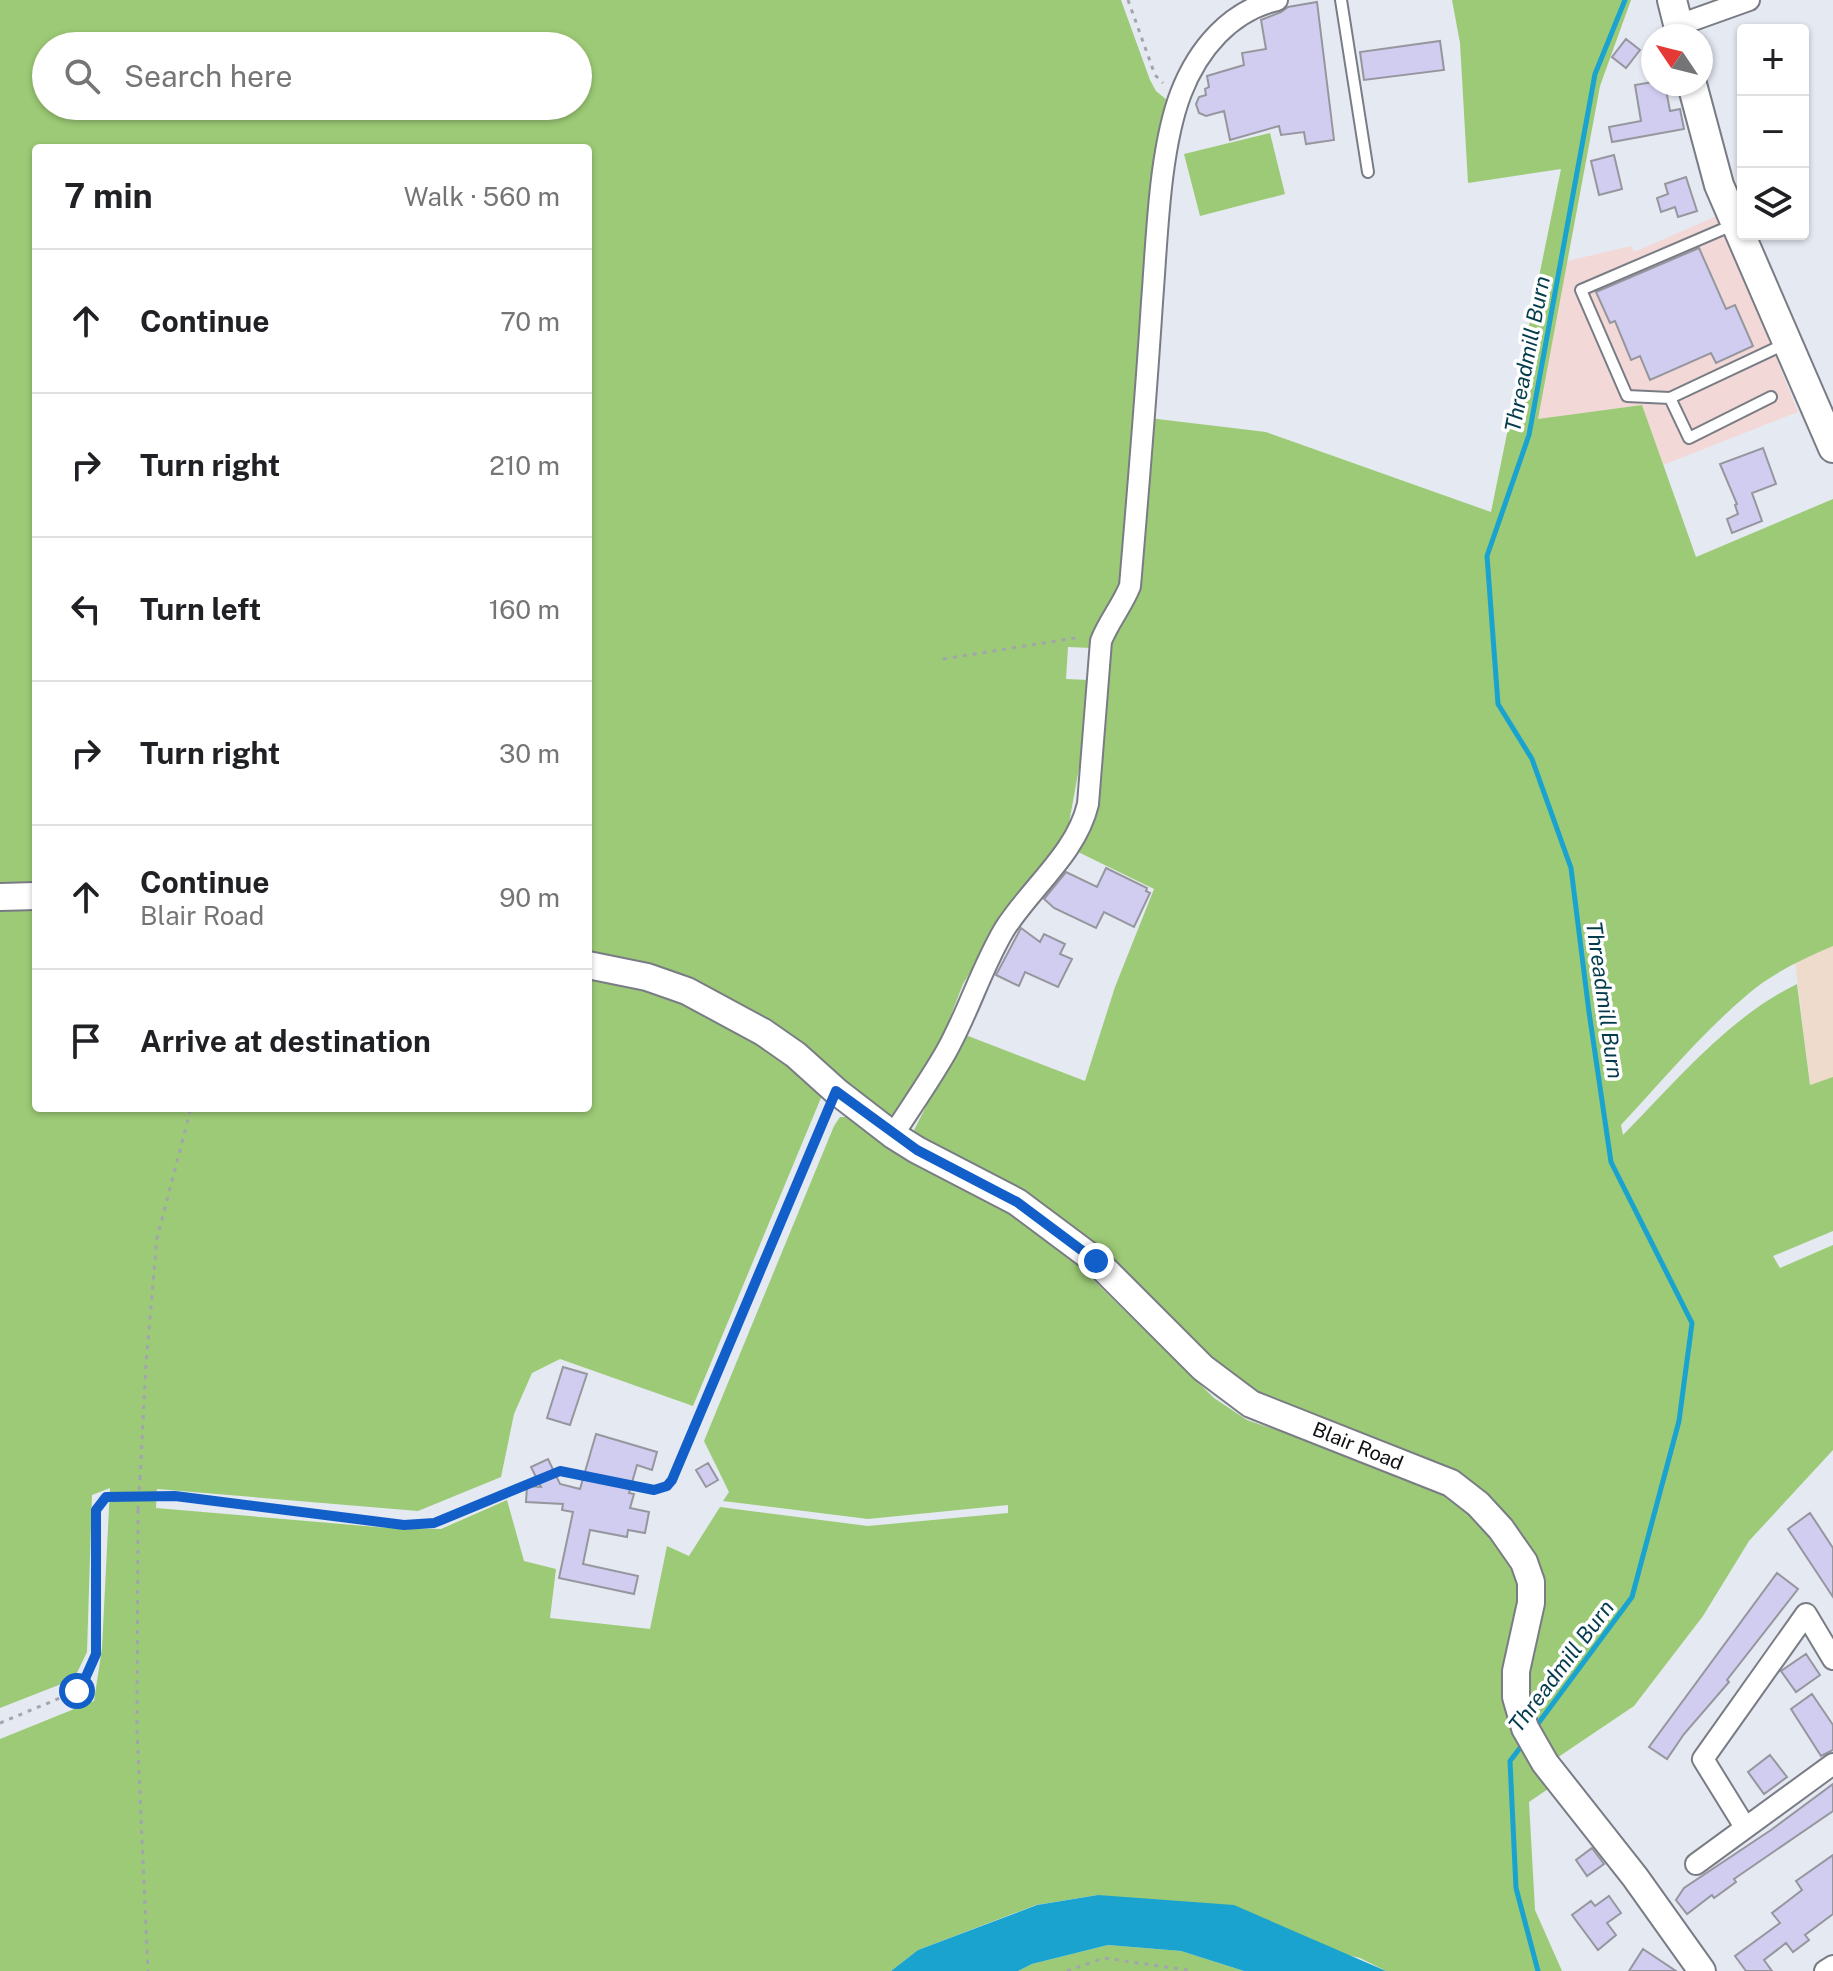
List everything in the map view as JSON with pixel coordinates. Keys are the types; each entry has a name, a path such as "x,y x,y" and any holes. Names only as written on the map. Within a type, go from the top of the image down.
{"main road":[{"path":"1695,96 1715,172 1833,448"}],"street":[{"path":"893,1135 947,1051 988,958 1006,927 1074,842 1083,824 1088,804 1101,641 1123,605 1130,586 1166,149 1181,92 1218,33 1239,6 1277,0"},
{"path":"1677,20 1749,0"},
{"path":"0,897 32,896"},
{"name":"Blair Road","path":"592,966 647,977 723,1009 796,1055 893,1135 1028,1211 1096,1261 1203,1368 1251,1404 1451,1483 1478,1504 1501,1529 1524,1562 1531,1582 1531,1603 1516,1671 1516,1697 1530,1738 1702,1971"},
{"path":"1745,1827 1703,1759 1806,1614 1833,1659"},
{"path":"1696,1864 1833,1764"},
{"path":"1825,1971 1833,1966"}],"lane":[{"path":"1341,0 1368,172"},
{"path":"1736,224 1581,290 1627,396 1670,398 1787,343"},
{"path":"1670,398 1689,438 1771,397"}],"path":[{"path":"1128,0 1155,75 1181,92"},
{"path":"943,659 1104,633"},
{"path":"0,1723 77,1691 92,1667 96,1654 96,1510 106,1497 175,1496 404,1525 434,1523 560,1471 654,1490 667,1486 679,1466 836,1091"},
{"path":"148,1971 137,1729 138,1510 157,1238 190,1112"},
{"path":"1067,1971 1104,1958 1194,1971"}],"shaded area":[{"path":"1719,215 1798,412 1663,465 1642,405 1538,420 1567,261 1631,246 1634,252"},
{"path":"1833,946 1833,1077 1810,1085 1795,962"}],"green space":[{"path":"0,0 1121,0 1150,80 1156,91 1168,101 1159,156 1122,585 1091,648 1068,647 1066,679 1089,680 1086,730 1069,823 1058,846 1016,896 963,984 937,1051 896,1117 887,1116 807,1048 741,1004 687,979 592,954 592,144 32,144 32,884 0,884"},
{"path":"1452,0 1631,0 1600,86 1538,419 1642,405 1696,557 1833,499 1833,946 1777,973 1747,995 1698,1042 1621,1125 1623,1135 1726,1032 1772,998 1797,984 1810,1085 1833,1077 1833,1231 1773,1256 1780,1268 1833,1245 1833,1450 1749,1541 1703,1616 1634,1706 1539,1770 1554,1785 1529,1802 1535,1910 1562,1971 1386,1971 1360,1958 1098,1895 1036,1905 918,1950 891,1971 0,1971 0,1739 94,1701 102,1648 110,1488 92,1495 87,1652 74,1679 0,1708 0,911 32,910 32,1112 592,1112 592,976 669,996 726,1020 765,1045 823,1093 693,1406 560,1359 532,1373 514,1414 501,1477 418,1511 157,1489 156,1508 388,1528 441,1529 507,1500 524,1561 556,1569 550,1618 650,1629 667,1546 689,1556 720,1507 868,1526 1008,1513 1008,1505 868,1519 723,1501 729,1492 704,1441 840,1117 849,1117 898,1155 986,1197 1010,1212 1081,1268 1214,1398 1247,1420 1348,1454 1258,1395 912,1134 963,1034 1085,1081 1115,987 1154,889 1074,850 1091,829 1107,646 1120,620 1149,418 1266,432 1491,512 1561,169 1468,183 1460,43"},
{"path":"1270,133 1285,194 1200,216 1184,154"},
{"path":"1108,1945 1181,1951 1244,1971 1018,1971 1032,1964"}],"water":[{"path":"1098,1895 1234,1905 1386,1971 1244,1971 1181,1951 1108,1945 1032,1964 1018,1971 891,1971 918,1950 1037,1905"}],"building":[{"path":"1317,2 1334,140 1306,144 1304,132 1281,135 1279,126 1230,140 1224,111 1206,116 1199,113 1196,104 1199,97 1206,95 1205,89 1209,87 1207,76 1244,65 1242,53 1266,49 1261,20 1288,7"},
{"path":"1626,39 1640,50 1626,68 1612,57"},
{"path":"1440,41 1444,70 1364,80 1360,52"},
{"path":"1641,84 1641,96 1667,96 1670,111 1680,109 1684,129 1612,142 1609,127 1641,121 1635,85"},
{"path":"1614,155 1622,189 1599,195 1591,161"},
{"path":"1686,177 1697,211 1678,217 1675,207 1661,212 1657,198 1668,194 1665,184"},
{"path":"1699,248 1726,309 1735,305 1753,346 1716,363 1711,353 1650,380 1640,356 1631,360 1615,321 1610,323 1596,292"},
{"path":"1763,448 1776,484 1752,493 1762,521 1732,533 1727,519 1738,514 1737,504 1720,464"},
{"path":"1106,868 1147,888 1146,891 1150,893 1134,927 1104,912 1096,928 1054,908 1044,899 1066,872 1097,887"},
{"path":"1021,928 1040,942 1044,934 1065,944 1060,954 1072,959 1058,987 1025,972 1019,986 996,975"},
{"path":"563,1367 587,1374 570,1425 547,1418"},
{"path":"596,1434 657,1452 652,1470 637,1465 629,1493 634,1494 630,1508 649,1512 645,1533 628,1530 627,1537 590,1530 583,1564 638,1576 634,1594 559,1578 573,1512 562,1510 563,1504 526,1502 527,1486 541,1487 531,1467 548,1459 560,1484 580,1489"},
{"path":"708,1463 718,1480 706,1487 696,1470"},
{"path":"1810,1513 1833,1548 1833,1597 1788,1529"},
{"path":"1777,1573 1798,1589 1667,1759 1649,1747"},
{"path":"1806,1654 1820,1675 1796,1692 1781,1671"},
{"path":"1812,1694 1833,1725 1833,1750 1821,1756 1791,1709"},
{"path":"1770,1755 1787,1777 1764,1794 1748,1772"},
{"path":"1833,1784 1833,1811 1734,1879 1736,1882 1714,1898 1712,1895 1687,1914 1676,1900 1684,1888"},
{"path":"1592,1848 1604,1864 1587,1876 1576,1860"},
{"path":"1833,1855 1833,1914 1805,1935 1809,1940 1793,1952 1786,1943 1764,1960 1772,1971 1746,1971 1735,1956 1780,1923 1772,1913 1802,1890 1796,1881"},
{"path":"1609,1896 1621,1913 1607,1923 1616,1935 1598,1950 1572,1915 1591,1901 1595,1906"},
{"path":"1643,1949 1676,1971 1629,1971"}],"waterway":[{"name":"Threadmill Burn","path":"1534,1729 1632,1597 1679,1421 1692,1323 1611,1162 1571,868 1532,759 1498,704 1487,556 1529,435 1595,74 1625,0"},
{"name":"Threadmill Burn","path":"1523,1744 1510,1761 1516,1888 1538,1971"}],"route":[{"path":"77,1691 96,1654 96,1510 99,1502 106,1497 175,1496 404,1525 434,1523 560,1471 654,1490 667,1486 836,1091 917,1150 1017,1202 1096,1261"}]}
